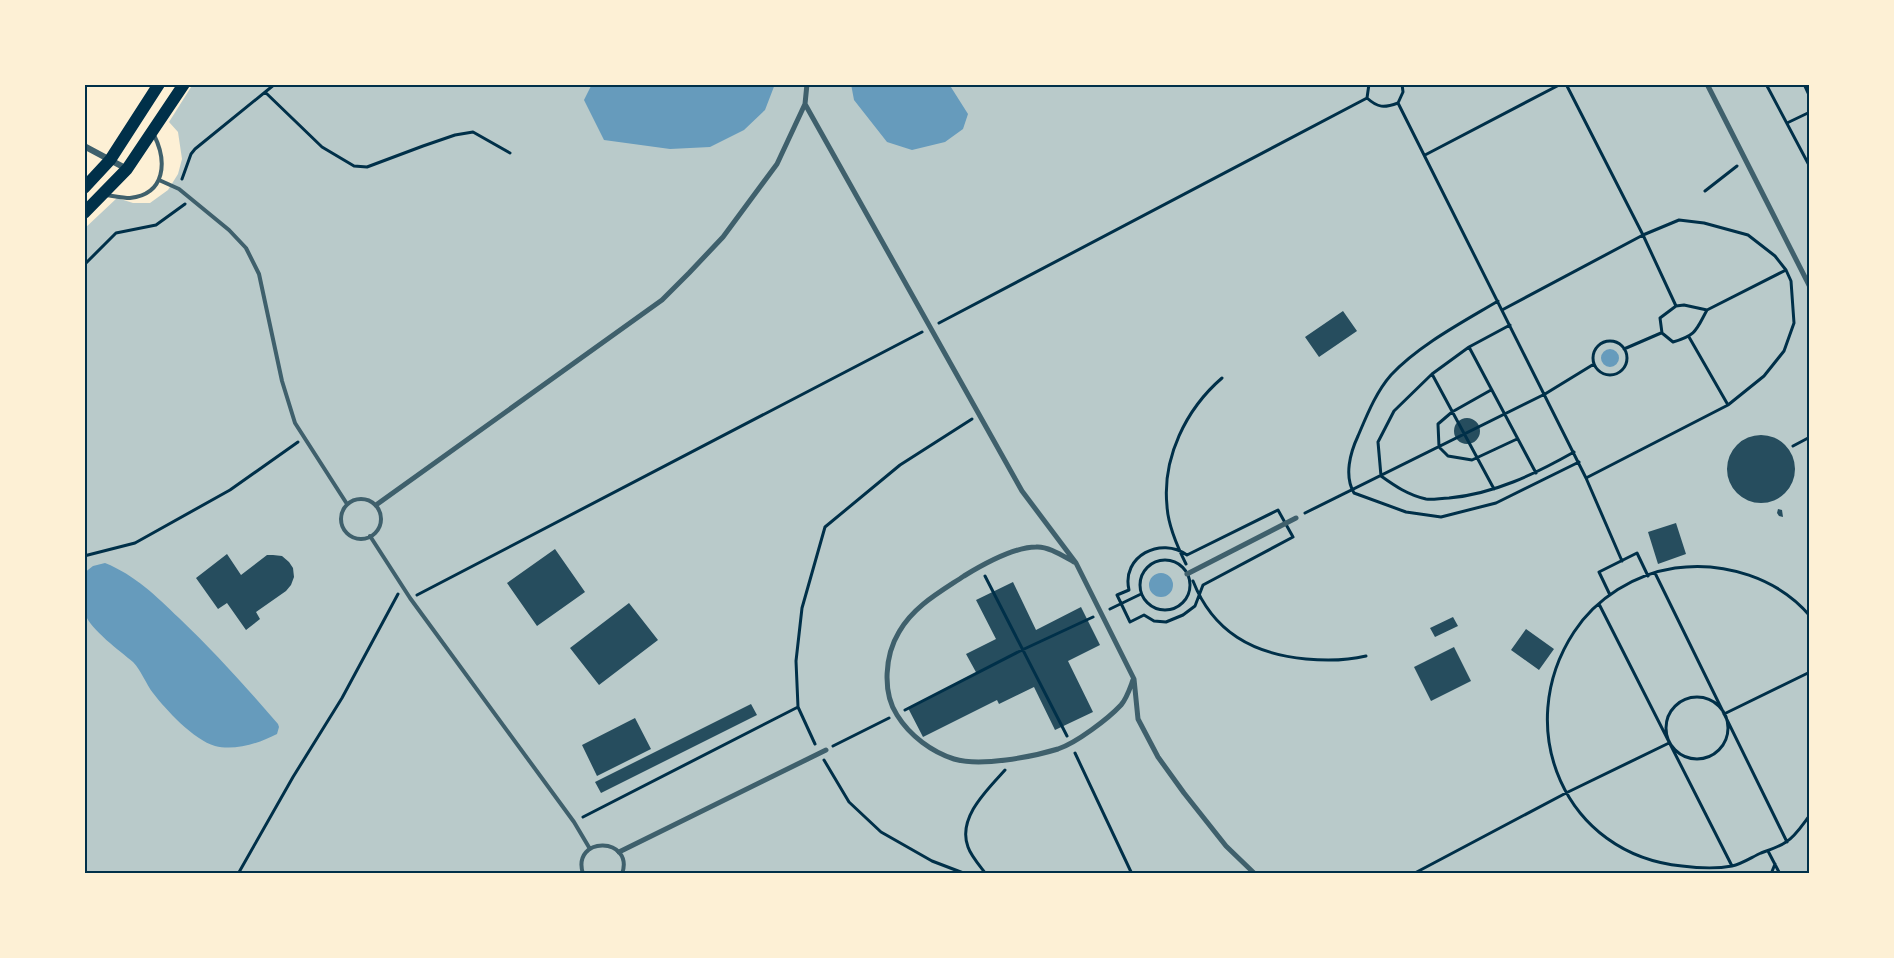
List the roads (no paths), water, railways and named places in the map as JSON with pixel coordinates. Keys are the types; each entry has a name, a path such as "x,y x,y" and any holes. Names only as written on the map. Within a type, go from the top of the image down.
{"main road":[{"path":"84,188 111,160 159,84"},
{"path":"84,213 127,169 184,84"}],"street":[{"path":"376,505 662,300 723,237 777,164 805,104 807,84"},
{"path":"1707,84 1810,287"},
{"path":"805,104 1022,491 1076,563 1134,679 1138,719 1158,757 1226,846 1255,874"},
{"path":"84,147 127,169"},
{"path":"1189,573 1296,518"},
{"path":"1076,563 1037,546 1011,553 980,567 927,600 898,633 890,656 887,678 896,715 915,736 937,752 957,760 977,763 1016,758 1058,748 1106,720 1123,703 1134,679"},
{"path":"619,852 823,751"}],"lane":[{"path":"103,194 134,197 147,193 159,180 163,163 162,152 153,132"},
{"path":"159,180 179,189 229,230 246,249 257,268 282,381 295,423 347,504"},
{"path":"361,499 376,505 380,512 380,521 378,528 370,536 358,538 345,532 341,518 342,511 347,504 361,499"},
{"path":"370,536 410,598 574,822 590,849"},
{"path":"583,874 581,863 584,855 597,845 605,845 619,852 623,860 622,874"}],"water":[{"path":"592,84 775,84 765,110 744,130 710,147 670,149 604,140 584,100"},
{"path":"851,84 949,84 968,114 963,129 945,142 912,150 887,142 854,100"},
{"path":"1610,349 1616,352 1619,358 1616,364 1610,367 1604,364 1601,358 1604,352"},
{"path":"105,563 145,587 192,631 278,724 277,734 247,745 231,748 215,746 198,738 173,716 153,693 136,665 99,633 85,614 84,573 93,566"},
{"path":"1161,573 1170,576 1173,585 1170,594 1161,597 1152,594 1149,585 1152,576"}]}
